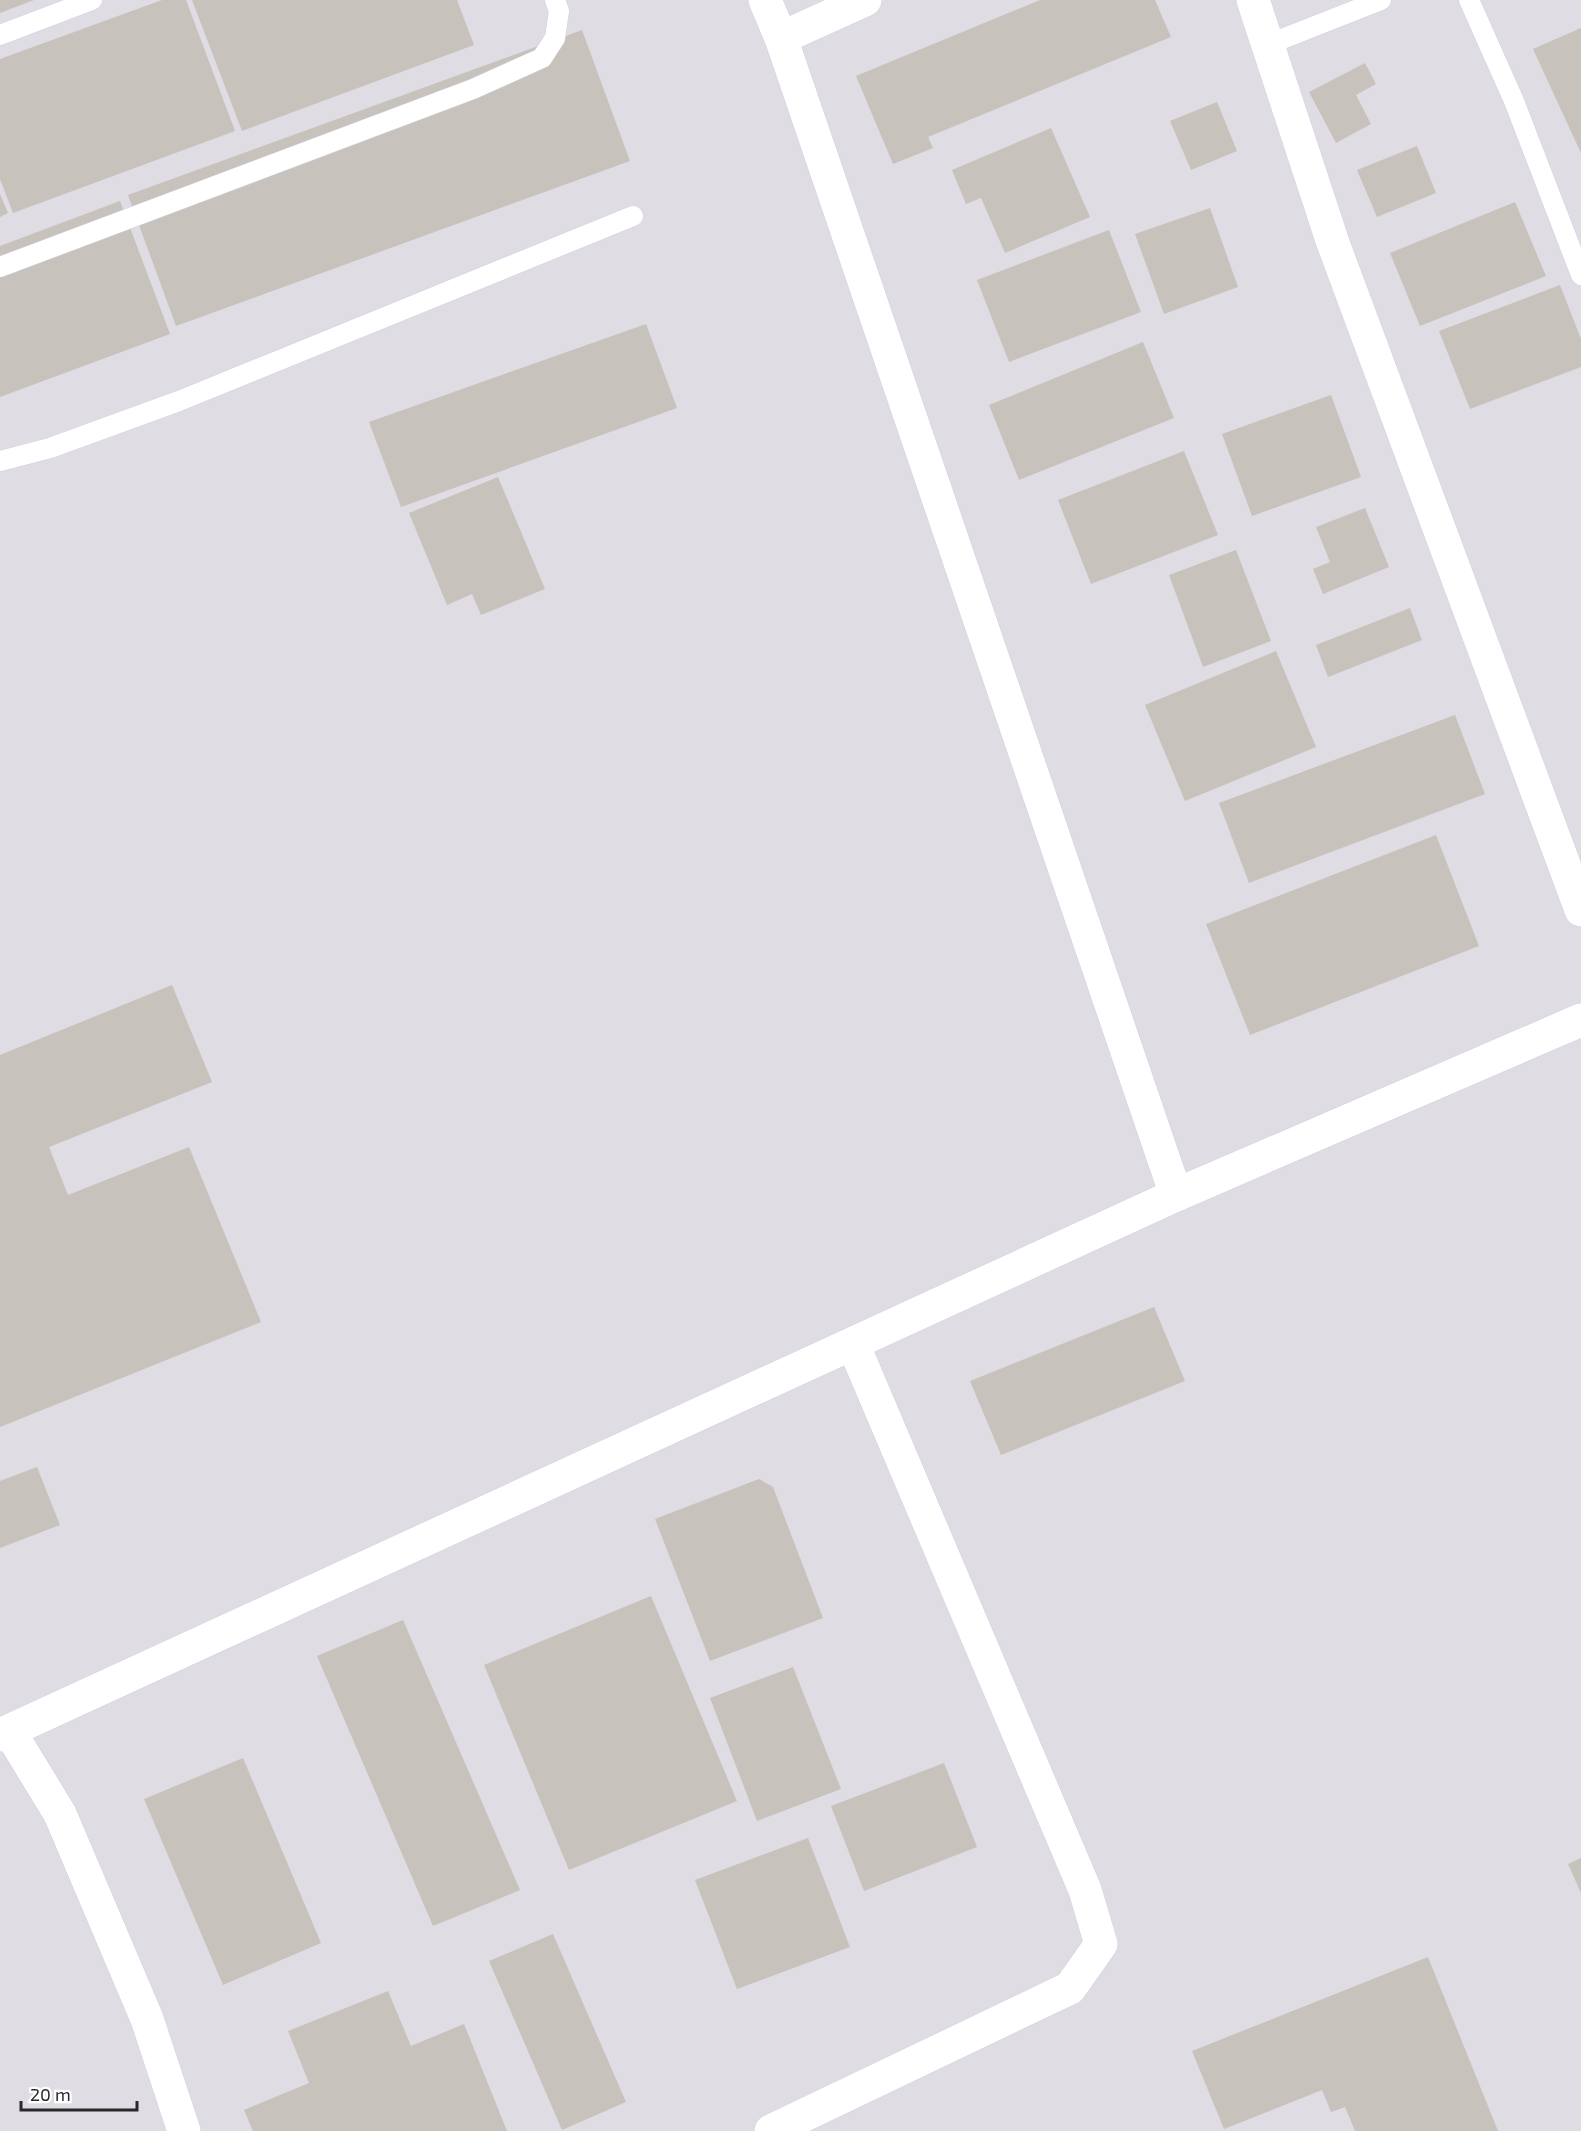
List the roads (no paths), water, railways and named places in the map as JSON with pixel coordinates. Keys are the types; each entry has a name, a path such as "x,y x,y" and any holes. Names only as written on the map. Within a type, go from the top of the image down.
{"street":[{"path":"765,0 781,38 1176,1195"},
{"path":"781,38 865,0"},
{"path":"1253,0 1333,243 1581,910"},
{"path":"184,2131 147,2019 60,1814 5,1733 1176,1195 1581,1020"},
{"path":"771,2131 1070,1988 1101,1944 1085,1890 854,1344"}],"lane":[{"path":"0,35 92,0"},
{"path":"0,267 473,89 542,58 555,38 560,11 555,0"},
{"path":"1268,45 1382,0"},
{"path":"1469,0 1514,101 1581,275"},
{"path":"0,462 50,448 179,401 633,216"}]}
